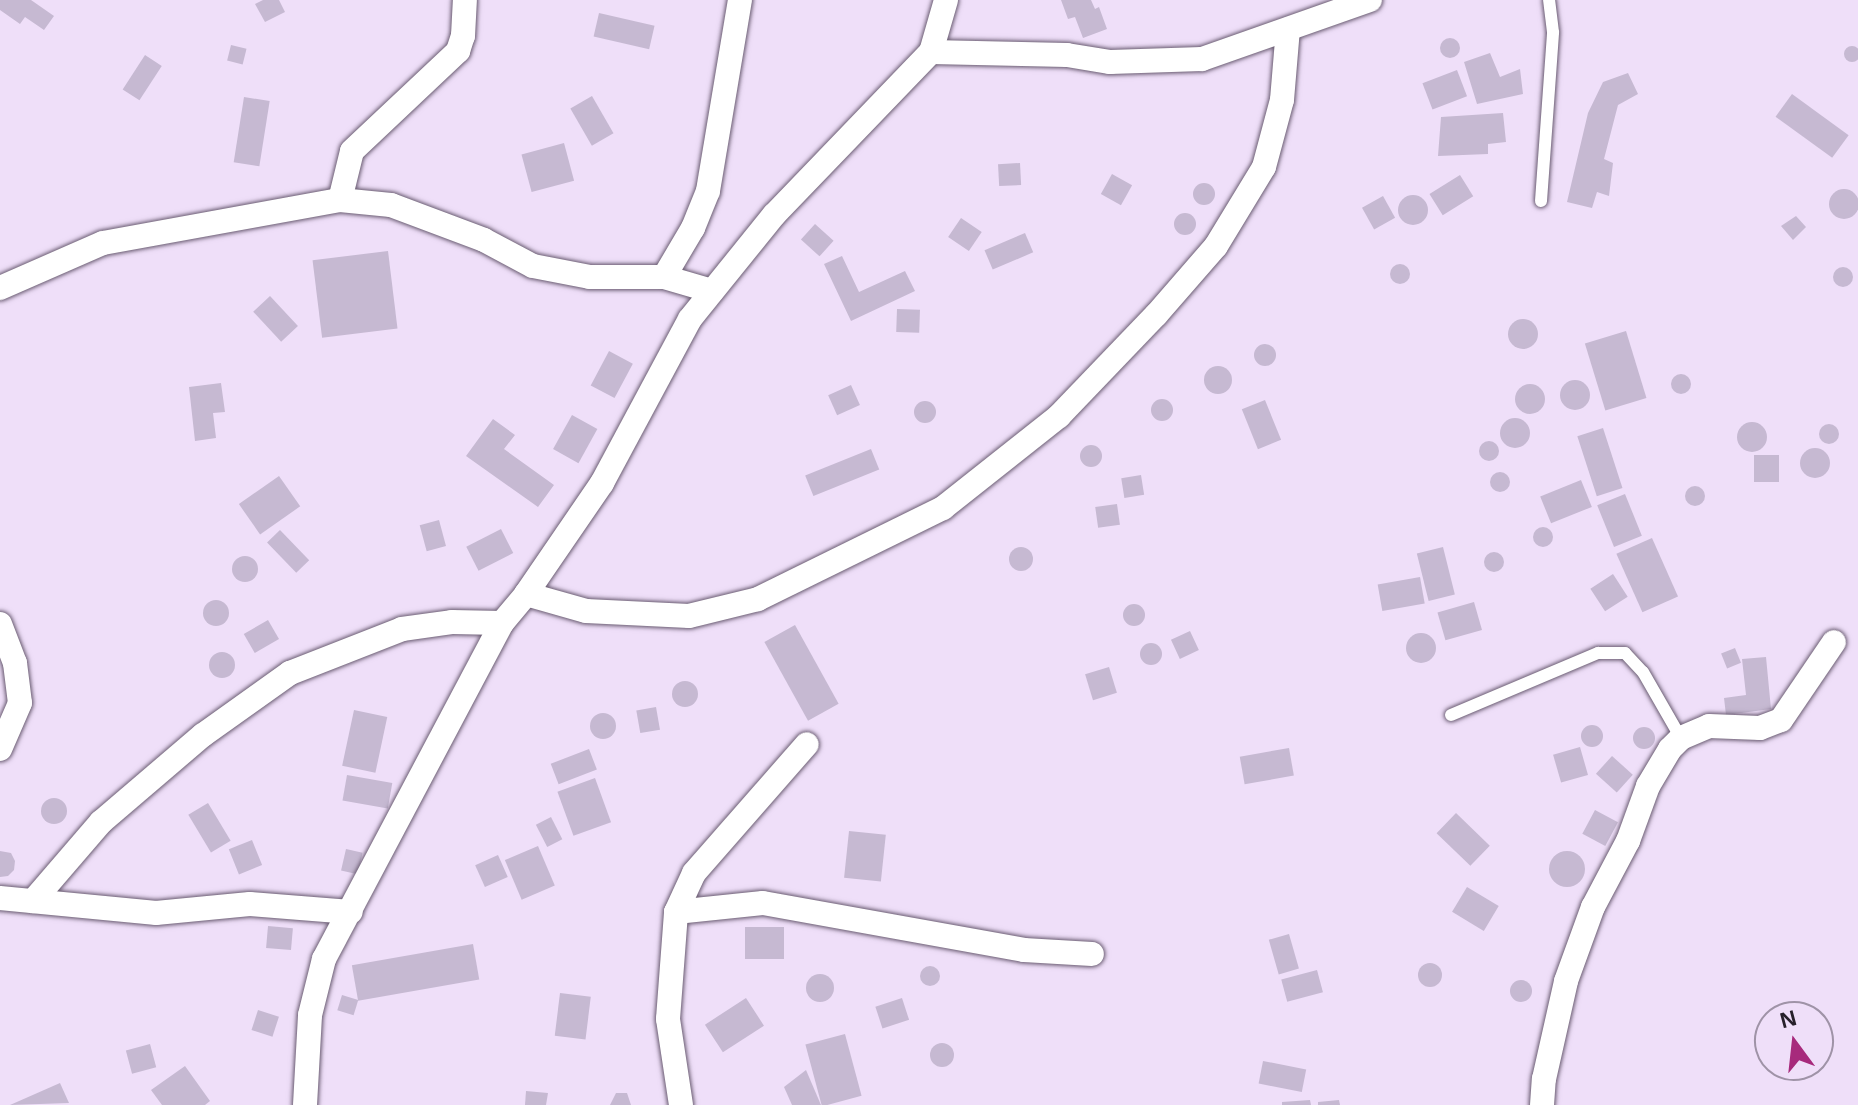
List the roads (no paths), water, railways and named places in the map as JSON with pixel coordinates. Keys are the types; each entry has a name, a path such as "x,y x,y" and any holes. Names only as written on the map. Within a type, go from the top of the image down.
{"street":[{"path":"340,200 352,151 458,51 463,36 465,0"},
{"path":"664,277 693,228 708,191 740,0"},
{"path":"305,1105 310,1015 324,959 502,623 526,594 602,483 690,319 774,215 931,52 946,0"},
{"path":"931,52 1067,55 1110,62 1154,63 1202,59 1370,0"},
{"path":"526,594 586,611 689,616 758,599 943,508 1059,416 1156,315 1216,246 1264,167 1282,100 1288,29"},
{"path":"0,288 103,243 340,200 391,205 484,240 533,266 590,277 664,277 712,291"},
{"path":"33,901 101,822 203,735 290,673 402,629 452,622 502,623"},
{"path":"0,624 15,663 20,703 0,749"},
{"path":"1542,1105 1544,1079 1566,981 1593,907 1628,841 1648,786 1670,749 1681,738 1709,726 1760,728 1781,720 1834,642"},
{"path":"681,1105 668,1019 676,912 694,873 807,744"},
{"path":"0,898 156,913 250,904 351,912"},
{"path":"676,912 763,903 1024,950 1092,954"}],"lane":[{"path":"1541,201 1553,32 1549,0"},
{"path":"1451,715 1598,653 1625,653 1643,672 1681,738"}]}
